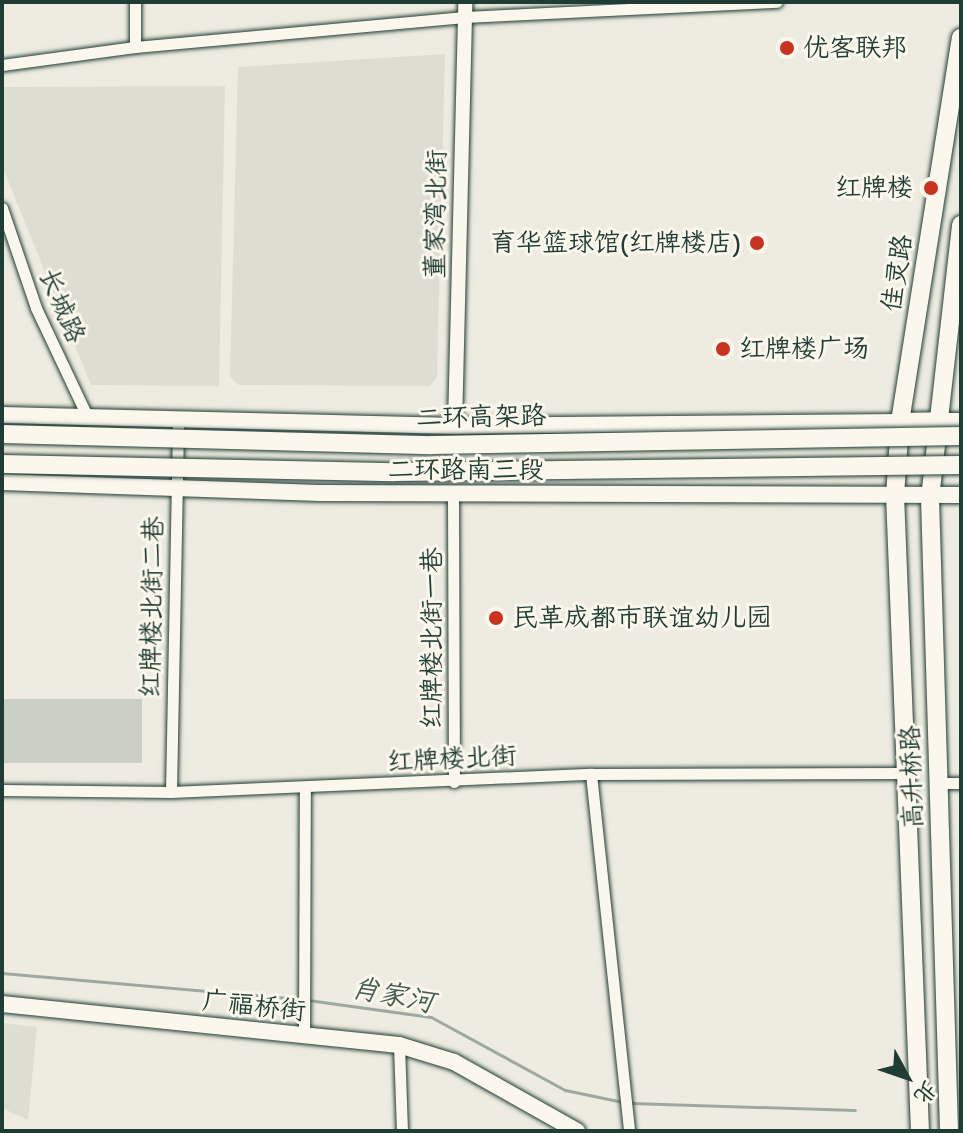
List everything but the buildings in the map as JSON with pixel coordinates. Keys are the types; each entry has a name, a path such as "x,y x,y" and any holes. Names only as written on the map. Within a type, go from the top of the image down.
{"main road":[{"name":"佳灵路","path":"900,422 961,38"},
{"path":"939,421 961,225"},
{"name":"二环路南三段","path":"2,415 178,422 455,426 900,422"},
{"name":"高升桥路","path":"939,421 930,498 949,1131"},
{"path":"900,422 961,421"},
{"name":"高升桥路","path":"900,422 895,496 920,1131"},
{"name":"二环高架路","path":"2,434 432,445 961,436"},
{"name":"二环高架路","path":"2,464 394,472 961,465"},
{"name":"二环路南三段","path":"2,482 453,495 930,498 961,495"},
{"name":"广福桥街","path":"2,1004 399,1045 454,1062 577,1131"}],"street":[{"path":"135,2 135,47"},
{"path":"2,65 465,9 777,2"},
{"name":"董家湾北街","path":"455,426 465,9"},
{"name":"长城路","path":"2,208 36,308 88,418"},
{"name":"红牌楼北街二巷","path":"171,792 178,422"},
{"name":"红牌楼北街一巷","path":"453,495 454,782"},
{"name":"红牌楼北街","path":"2,790 171,792 305,789 591,774 904,773"},
{"path":"591,774 629,1131"},
{"path":"938,783 961,783"},
{"path":"304,1035 305,789"},
{"path":"399,1045 402,1131"}],"shaded area":[{"path":"445,54 437,377 430,386 239,385 230,377 238,67"},
{"path":"225,86 219,386 91,385 2,166 2,87"},
{"path":"2,699 142,699 142,763 2,763"},
{"path":"2,1023 37,1027 28,1120 2,1108"}],"waterway":[{"name":"肖家河","path":"2,973 301,999"},
{"name":"肖家河","path":"308,1000 431,1017 565,1090 623,1102"},
{"name":"肖家河","path":"631,1103 855,1110"}],"place":[{"name":"优客联邦","path":"787,48"},
{"name":"红牌楼","path":"931,188"},
{"name":"育华篮球馆(红牌楼店)","path":"757,243"},
{"name":"红牌楼广场","path":"723,349"},
{"name":"民革成都市联谊幼儿园","path":"496,618"}]}
